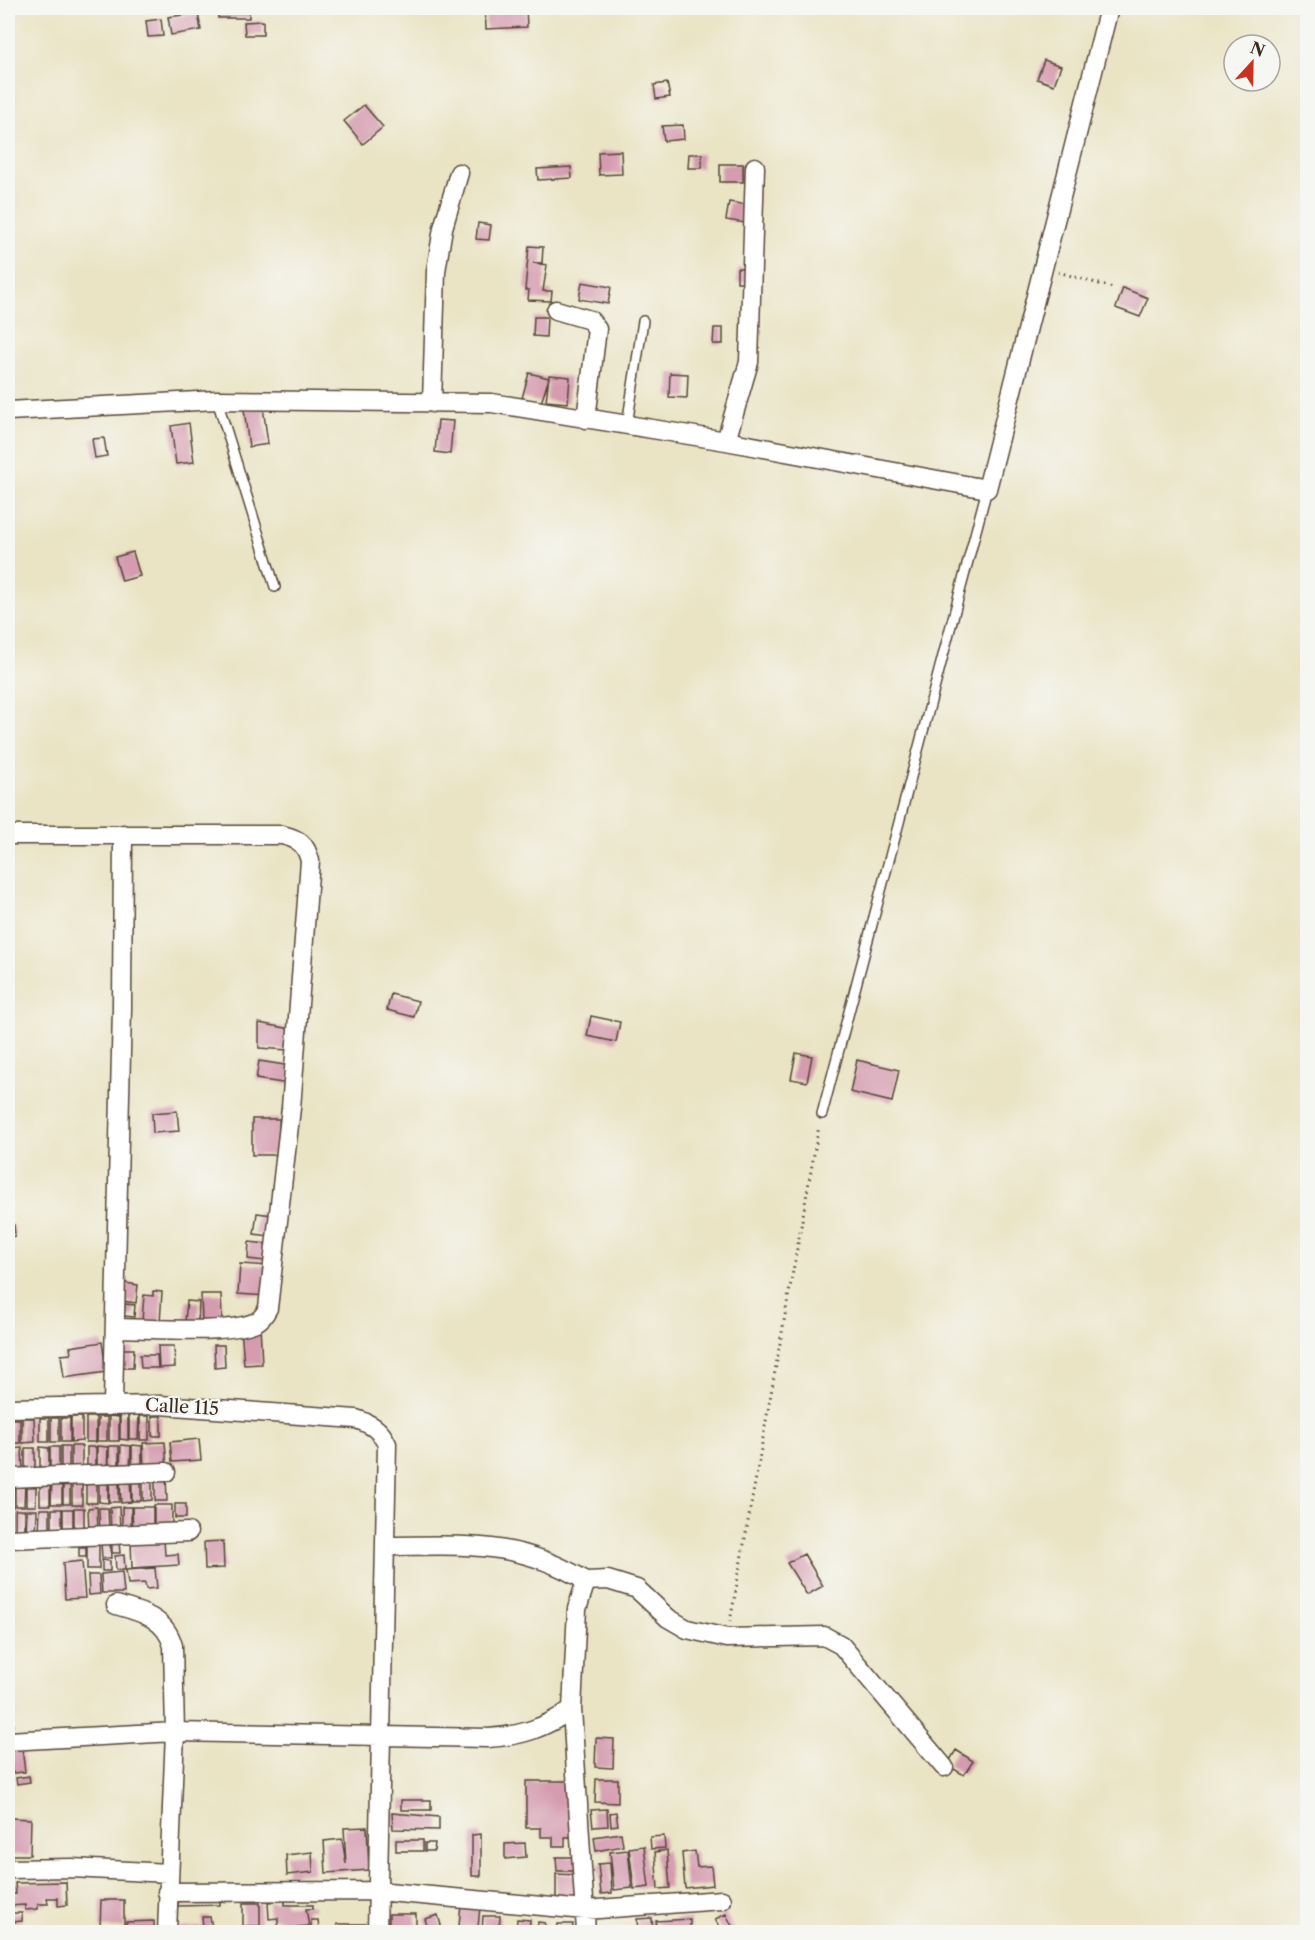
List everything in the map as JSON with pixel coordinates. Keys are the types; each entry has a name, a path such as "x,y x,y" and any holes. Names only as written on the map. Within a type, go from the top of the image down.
{"street":[{"path":"8,411 217,400 492,403 726,441 987,489 1109,8"},
{"path":"726,441 749,362 755,167"},
{"path":"432,403 436,271 443,228 459,173"},
{"path":"556,310 590,320 597,329 586,419"},
{"path":"8,834 282,835 294,837 306,846 310,871 291,1108 267,1308 264,1316 244,1326 115,1328"},
{"path":"113,1404 122,1008 123,834"},
{"name":"Calle 115","path":"8,1408 113,1404 356,1419 374,1426 387,1444 385,1546"},
{"path":"8,1478 166,1472"},
{"path":"8,1539 188,1532"},
{"path":"377,1932 383,1736 385,1546 493,1546 558,1563 586,1581 608,1581 637,1589 668,1618 687,1629 727,1638 824,1636 841,1645 944,1767"},
{"path":"586,1581 577,1609 572,1709 586,1932"},
{"path":"116,1605 157,1621 171,1635 175,1732 167,1932"},
{"path":"8,1741 175,1732 516,1736 542,1728 572,1709"},
{"path":"8,1869 72,1868 168,1873"},
{"path":"167,1892 377,1891 585,1910 722,1900"}],"lane":[{"path":"627,425 643,321"},
{"path":"217,400 275,586"},
{"path":"822,1114 987,489"}],"path":[{"path":"1042,267 1113,288"},
{"path":"727,1638 822,1114"}],"building":[{"path":"218,8 249,8 249,18 218,18"},
{"path":"485,8 526,8 527,27 486,29"},
{"path":"198,13 201,30 171,35 168,17"},
{"path":"161,19 163,36 148,37 146,21"},
{"path":"263,21 263,35 245,35 244,22"},
{"path":"1044,60 1061,66 1054,85 1037,79"},
{"path":"667,83 670,97 656,99 654,85"},
{"path":"364,105 383,127 363,144 344,121"},
{"path":"683,125 684,139 664,141 662,126"},
{"path":"621,151 622,174 599,175 598,152"},
{"path":"689,154 702,154 702,168 688,168"},
{"path":"720,164 743,164 743,182 720,182"},
{"path":"571,167 572,178 538,180 537,169"},
{"path":"729,202 748,205 745,223 726,220"},
{"path":"478,223 491,225 489,240 476,239"},
{"path":"529,246 543,247 542,263 533,263 547,265 543,291 552,291 551,301 528,300 529,290 525,290"},
{"path":"737,268 750,268 750,282 737,282"},
{"path":"582,282 611,287 608,304 579,299"},
{"path":"1123,288 1148,298 1140,317 1116,308"},
{"path":"534,317 547,317 546,337 533,336"},
{"path":"714,328 723,328 723,344 713,344"},
{"path":"529,373 549,378 541,403 522,398"},
{"path":"670,373 688,374 687,398 669,397"},
{"path":"549,375 570,377 568,403 546,401"},
{"path":"263,407 268,444 249,447 244,409"},
{"path":"438,420 453,421 450,454 435,452"},
{"path":"189,423 194,462 176,464 171,426"},
{"path":"104,438 107,456 95,458 92,439"},
{"path":"133,552 140,576 122,581 115,557"},
{"path":"391,994 418,1001 414,1017 387,1010"},
{"path":"591,1016 620,1022 616,1042 587,1036"},
{"path":"259,1023 291,1029 288,1050 259,1048"},
{"path":"796,1053 812,1056 807,1082 791,1079"},
{"path":"857,1060 899,1070 892,1102 850,1092"},
{"path":"259,1061 291,1066 289,1084 256,1079"},
{"path":"177,1111 179,1131 153,1133 152,1113"},
{"path":"252,1119 279,1119 280,1155 252,1155"},
{"path":"257,1213 272,1215 270,1236 254,1234"},
{"path":"14,1225 15,1236 8,1237 8,1226"},
{"path":"249,1242 267,1244 265,1261 248,1259"},
{"path":"240,1264 270,1266 267,1296 238,1294"},
{"path":"119,1282 138,1285 136,1303 116,1300"},
{"path":"153,1291 162,1292 160,1323 142,1321 144,1295 153,1296"},
{"path":"201,1294 221,1294 222,1321 202,1322"},
{"path":"187,1301 199,1302 198,1321 185,1321"},
{"path":"125,1304 135,1305 134,1317 124,1316"},
{"path":"260,1326 262,1364 244,1365 241,1327"},
{"path":"102,1342 106,1372 64,1378 61,1355 71,1354 70,1347"},
{"path":"214,1345 224,1345 225,1367 215,1368"},
{"path":"158,1346 174,1346 175,1367 159,1368"},
{"path":"118,1349 134,1349 133,1368 117,1368"},
{"path":"140,1355 157,1355 158,1368 141,1368"},
{"path":"120,1415 128,1415 128,1440 120,1439"},
{"path":"129,1415 139,1415 138,1439 129,1439"},
{"path":"109,1416 119,1417 119,1441 109,1441"},
{"path":"140,1416 149,1416 149,1440 140,1440"},
{"path":"152,1416 161,1416 161,1436 152,1436"},
{"path":"71,1417 82,1417 82,1441 71,1442"},
{"path":"86,1417 96,1417 96,1442 86,1442"},
{"path":"98,1417 107,1417 107,1441 97,1441"},
{"path":"22,1418 34,1418 35,1442 22,1443"},
{"path":"40,1418 49,1418 49,1442 40,1442"},
{"path":"51,1418 59,1418 59,1442 51,1442"},
{"path":"61,1418 70,1418 70,1442 61,1442"},
{"path":"11,1419 20,1419 20,1443 11,1443"},
{"path":"199,1439 201,1460 172,1462 170,1442"},
{"path":"165,1442 167,1469 144,1470 143,1443"},
{"path":"121,1445 131,1446 130,1470 120,1470"},
{"path":"132,1445 142,1446 142,1470 132,1470"},
{"path":"61,1446 69,1446 69,1470 61,1470"},
{"path":"71,1446 82,1446 82,1470 71,1470"},
{"path":"97,1446 108,1447 107,1471 97,1471"},
{"path":"109,1446 119,1446 119,1470 109,1470"},
{"path":"40,1447 49,1448 49,1472 40,1472"},
{"path":"50,1447 59,1447 59,1471 50,1471"},
{"path":"87,1447 96,1447 96,1471 87,1471"},
{"path":"22,1448 23,1473 12,1473 11,1449"},
{"path":"25,1448 35,1448 35,1473 25,1473"},
{"path":"120,1477 130,1477 131,1502 121,1503"},
{"path":"132,1477 141,1477 141,1501 132,1501"},
{"path":"143,1477 152,1477 152,1500 143,1501"},
{"path":"155,1477 166,1477 167,1501 155,1501"},
{"path":"72,1478 82,1478 82,1505 72,1505"},
{"path":"86,1478 97,1478 97,1503 86,1503"},
{"path":"99,1478 108,1478 108,1503 99,1502"},
{"path":"110,1478 119,1478 119,1502 109,1502"},
{"path":"52,1479 62,1479 62,1504 51,1504"},
{"path":"63,1479 70,1479 70,1504 63,1504"},
{"path":"40,1480 50,1480 50,1505 40,1505"},
{"path":"26,1481 36,1482 36,1506 26,1506"},
{"path":"8,1482 13,1483 13,1507 8,1507"},
{"path":"15,1482 25,1482 24,1506 15,1506"},
{"path":"175,1504 186,1504 186,1518 175,1518"},
{"path":"154,1505 172,1505 172,1528 154,1529"},
{"path":"97,1507 98,1532 89,1532 88,1508"},
{"path":"119,1507 120,1532 111,1532 110,1508"},
{"path":"122,1507 131,1507 131,1531 122,1531"},
{"path":"132,1507 153,1507 153,1531 133,1531"},
{"path":"74,1508 84,1508 84,1532 74,1532"},
{"path":"99,1508 108,1508 109,1532 100,1532"},
{"path":"40,1509 50,1509 50,1534 39,1533"},
{"path":"52,1509 62,1509 62,1533 52,1533"},
{"path":"63,1509 73,1509 73,1533 63,1533"},
{"path":"8,1510 12,1511 12,1535 8,1535"},
{"path":"15,1510 25,1510 25,1534 15,1534"},
{"path":"27,1510 37,1510 36,1535 26,1535"},
{"path":"164,1540 165,1555 178,1554 179,1565 132,1568 131,1542"},
{"path":"223,1541 224,1568 205,1569 204,1542"},
{"path":"101,1542 110,1542 111,1558 102,1558"},
{"path":"112,1542 119,1542 120,1553 112,1553"},
{"path":"87,1543 99,1543 99,1569 87,1569"},
{"path":"79,1547 86,1547 86,1557 79,1557"},
{"path":"804,1554 823,1586 807,1595 787,1563"},
{"path":"124,1555 125,1570 116,1570 115,1556"},
{"path":"102,1560 110,1561 110,1571 102,1571"},
{"path":"82,1561 85,1598 65,1599 63,1563"},
{"path":"155,1568 157,1588 146,1589 145,1583 128,1584 126,1570"},
{"path":"122,1572 124,1593 102,1593 101,1574"},
{"path":"88,1575 99,1575 100,1594 89,1595"},
{"path":"11,1713 13,1726 8,1727 8,1714"},
{"path":"596,1738 614,1739 613,1768 595,1767"},
{"path":"22,1748 25,1772 12,1773 10,1749"},
{"path":"956,1750 973,1761 964,1775 947,1765"},
{"path":"29,1776 30,1782 17,1784 16,1778"},
{"path":"596,1779 618,1779 618,1803 595,1802"},
{"path":"526,1781 574,1781 577,1837 565,1837 565,1846 553,1846 553,1837 541,1837 541,1828 526,1828"},
{"path":"401,1800 431,1800 431,1810 401,1810"},
{"path":"607,1809 608,1826 593,1827 591,1810"},
{"path":"616,1812 618,1825 611,1826 610,1813"},
{"path":"392,1813 439,1817 439,1830 393,1829"},
{"path":"10,1818 31,1819 30,1855 10,1855"},
{"path":"367,1827 369,1870 326,1873 324,1841 342,1839 346,1864 344,1828"},
{"path":"621,1833 623,1846 596,1851 594,1837"},
{"path":"481,1834 481,1876 472,1876 472,1835"},
{"path":"664,1836 665,1848 651,1849 650,1837"},
{"path":"396,1840 423,1840 423,1851 396,1851"},
{"path":"425,1843 435,1843 434,1851 425,1851"},
{"path":"525,1843 526,1857 505,1859 505,1844"},
{"path":"644,1846 649,1887 634,1889 629,1848"},
{"path":"628,1850 632,1888 614,1890 610,1852"},
{"path":"667,1850 670,1888 658,1889 655,1852"},
{"path":"695,1851 697,1867 711,1866 713,1885 685,1888 682,1853"},
{"path":"312,1852 313,1872 287,1875 286,1855"},
{"path":"556,1857 579,1857 579,1871 557,1871"},
{"path":"610,1863 612,1893 601,1894 598,1864"},
{"path":"556,1874 577,1875 577,1900 556,1899"},
{"path":"66,1882 67,1905 58,1906 58,1898 47,1898 48,1904 38,1904 38,1909 25,1910 25,1905 8,1906 8,1894 16,1894 15,1883"},
{"path":"220,1895 220,1905 178,1906 178,1897"},
{"path":"280,1899 285,1899 285,1905 313,1905 313,1909 306,1909 309,1926 297,1927 298,1932 278,1932 278,1918 269,1919 268,1902 280,1901"},
{"path":"101,1900 124,1900 124,1928 100,1928"},
{"path":"243,1903 260,1903 260,1926 243,1926"},
{"path":"461,1905 480,1906 478,1928 459,1926"},
{"path":"10,1913 22,1913 22,1921 11,1922"},
{"path":"389,1914 416,1914 416,1932 389,1932"},
{"path":"726,1914 735,1932 722,1932 715,1919"},
{"path":"438,1915 443,1932 429,1932 425,1919"},
{"path":"483,1916 500,1916 499,1932 482,1932"},
{"path":"202,1917 210,1917 213,1932 178,1932 178,1928 203,1927"},
{"path":"652,1918 653,1932 638,1932 637,1919"},
{"path":"517,1919 530,1920 529,1932 516,1932"},
{"path":"690,1919 690,1932 657,1932 656,1921"},
{"path":"311,1920 318,1920 319,1930 311,1930"},
{"path":"154,1921 154,1932 126,1932 126,1922"},
{"path":"538,1922 545,1923 544,1932 537,1932"},
{"path":"337,1924 368,1924 368,1932 337,1932"},
{"path":"558,1924 573,1924 572,1932 557,1932"}]}
